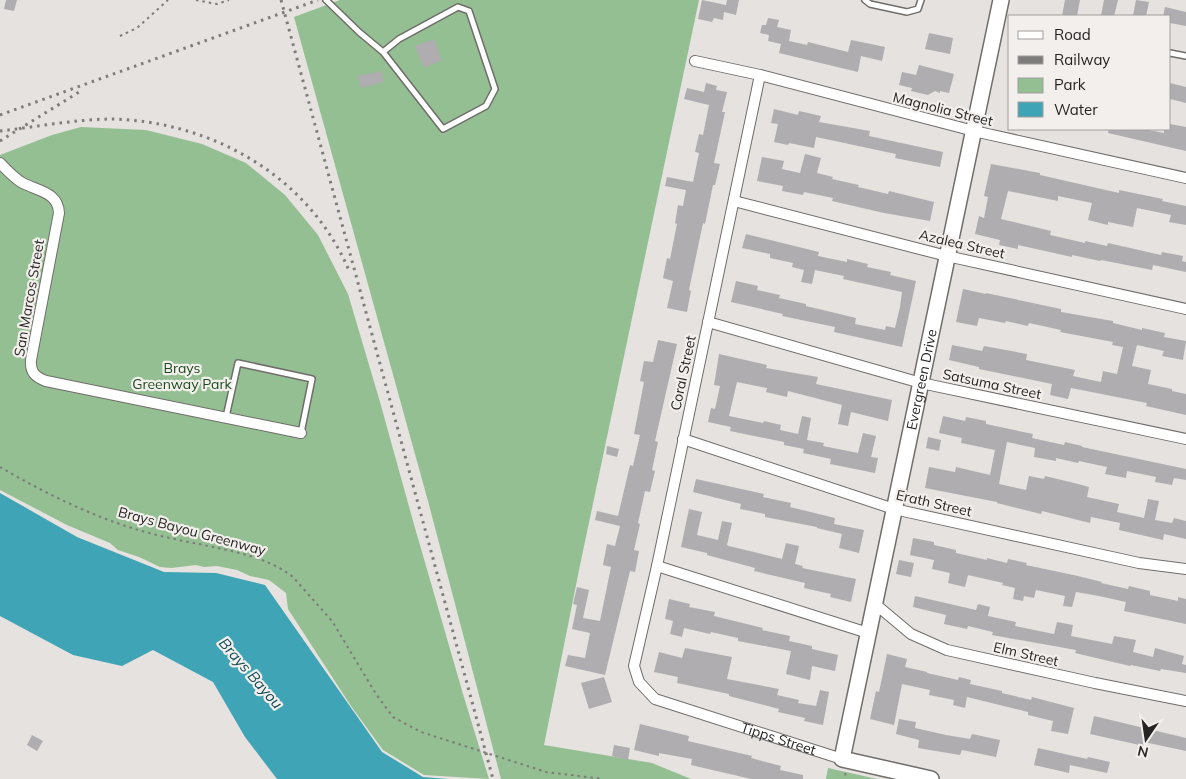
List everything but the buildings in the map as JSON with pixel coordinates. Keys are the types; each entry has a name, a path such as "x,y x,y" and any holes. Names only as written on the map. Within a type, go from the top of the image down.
{"street":[{"name":"Evergreen Drive","path":"842,759 1001,0"},
{"name":"Magnolia Street","path":"696,61 760,75 974,131 1186,178"},
{"name":"Coral Street","path":"637,677 634,666 760,75"},
{"name":"San Marcos Street","path":"0,163 23,183 53,198 58,204 59,212 31,365 34,374 46,381 226,418"},
{"name":"Azalea Street","path":"734,201 947,256 1186,309"},
{"name":"Satsuma Street","path":"708,322 921,383 1186,439"},
{"path":"226,418 301,433"},
{"name":"Erath Street","path":"683,439 894,509 1139,563 1186,569"},
{"path":"656,566 868,633"},
{"name":"Elm Street","path":"874,603 911,634 947,650 1186,701"},
{"name":"Tipps Street","path":"637,677 639,682 655,699 842,759 931,779"}],"lane":[{"path":"326,0 359,32 384,52 442,129 486,106 495,89 469,11 458,7 399,39 384,52"},
{"path":"865,0 870,4 907,12 918,9 921,0"},
{"path":"1171,53 1186,56"},
{"path":"226,418 238,363 255,366 312,379 301,433"}],"path":[{"path":"120,36 136,28 168,0"},
{"path":"196,0 217,4 229,0"},
{"name":"Brays Bayou Greenway","path":"0,467 114,522 147,532 243,554 269,562 285,571 293,577 332,621 376,694 393,717 421,732 546,772 603,779"}],"green space":[{"path":"340,0 699,0 544,745 652,763 691,779 501,779 428,501 294,17"},
{"name":"Brays Greenway Park","path":"81,127 146,130 202,144 246,163 285,195 318,235 348,294 489,779 424,775 383,750 351,706 288,609 286,593 269,580 217,566 160,567 118,550 110,543 67,525 0,490 0,155 52,135"},
{"path":"828,768 877,779 826,779"}],"water":[{"name":"Brays Bayou","path":"0,493 77,537 164,572 216,573 265,585 382,752 423,777 448,779 277,779 245,737 213,682 153,650 122,666 73,655 0,616"}],"railway":[{"path":"281,0 493,779"},
{"path":"0,115 318,0"},
{"path":"0,141 79,92"},
{"path":"0,131 113,119 151,123 187,131 222,144 255,162 285,183 311,209 333,239 350,273"}]}
